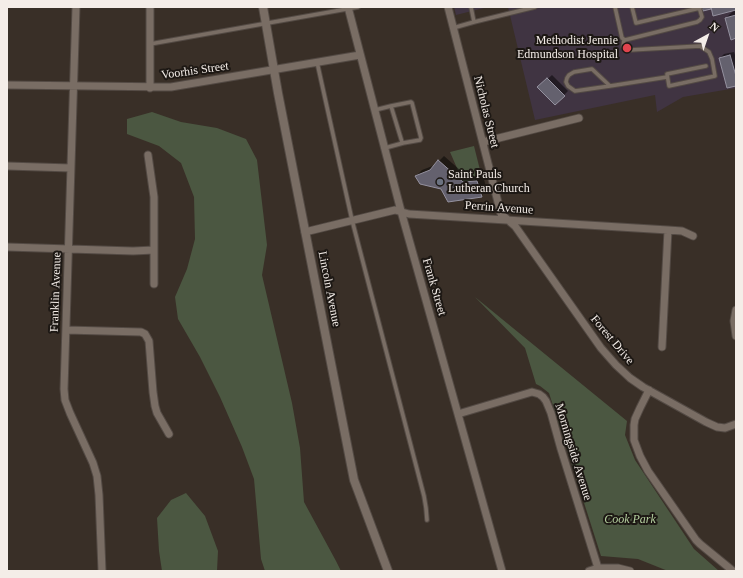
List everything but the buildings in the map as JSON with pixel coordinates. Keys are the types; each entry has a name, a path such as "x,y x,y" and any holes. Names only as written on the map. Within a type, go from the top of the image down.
{"street":[{"name":"Franklin Avenue","path":"76,7 64,389 65,400 93,463 97,476 102,571"},
{"path":"150,7 150,88"},
{"name":"Lincoln Avenue","path":"263,7 305,232 354,480 388,571"},
{"name":"Nicholas Street","path":"448,7 501,214 508,220"},
{"name":"Frank Street","path":"348,8 401,211 502,571"},
{"name":"Voorhis Street","path":"7,85 150,88 171,87 360,55"},
{"path":"483,142 579,118"},
{"path":"148,155 154,197 154,284"},
{"path":"7,166 71,168"},
{"name":"Perrin Avenue","path":"305,232 395,210 409,214 682,231 693,236"},
{"name":"Forest Drive","path":"508,220 515,226 597,342 611,360 630,378 717,427 725,428 736,424"},
{"path":"662,347 668,230"},
{"path":"7,247 133,251 154,250"},
{"path":"736,310 734,321 736,336"},
{"path":"66,330 142,332 145,334 150,341 152,392 155,406 157,413 169,434"},
{"path":"649,390 634,425 634,440 640,456 648,471 696,540 733,571"},
{"name":"Morningside Avenue","path":"458,414 525,394 535,393 543,397 551,413 560,449 598,568"},
{"path":"589,571 598,568 618,568 630,571"}],"lane":[{"path":"150,44 358,7"},
{"path":"471,7 474,22"},
{"path":"453,28 535,7"},
{"path":"615,7 622,38 624,40 623,47 626,49 700,46 709,52 712,59 715,76 669,86 667,77"},
{"path":"624,40 697,22 702,17 699,8 636,23 632,7"},
{"path":"317,62 352,220 424,496 427,520"},
{"path":"610,86 592,69 574,72 569,75 566,82 571,89 575,91 610,86 667,77 667,74 706,66"},
{"path":"375,110 409,102 412,103 421,138 420,140 403,142 385,148"},
{"path":"391,106 403,142"}],"shaded area":[{"path":"454,7 488,7 456,15"},
{"name":"Methodist Jennie Edmundson Hospital","path":"508,7 736,7 736,88 683,97 657,112 655,95 535,120"}],"green space":[{"path":"152,112 181,122 217,128 246,139 257,160 267,245 262,275 292,403 300,448 304,502 341,571 265,571 261,559 254,479 220,397 200,357 178,319 175,297 187,269 195,239 194,197 181,163 159,146 127,134 127,119"},
{"path":"474,146 482,178 463,182 450,152"},
{"name":"Cook Park","path":"475,297 627,421 625,435 635,460 694,549 719,571 668,571 638,559 601,556 549,393 536,384 525,348"},
{"path":"186,493 205,516 218,551 217,571 162,571 157,518 171,500"}],"place":[{"name":"Methodist Jennie Edmundson Hospital","path":"627,48"},
{"name":"Saint Pauls Lutheran Church","path":"440,182"}]}
